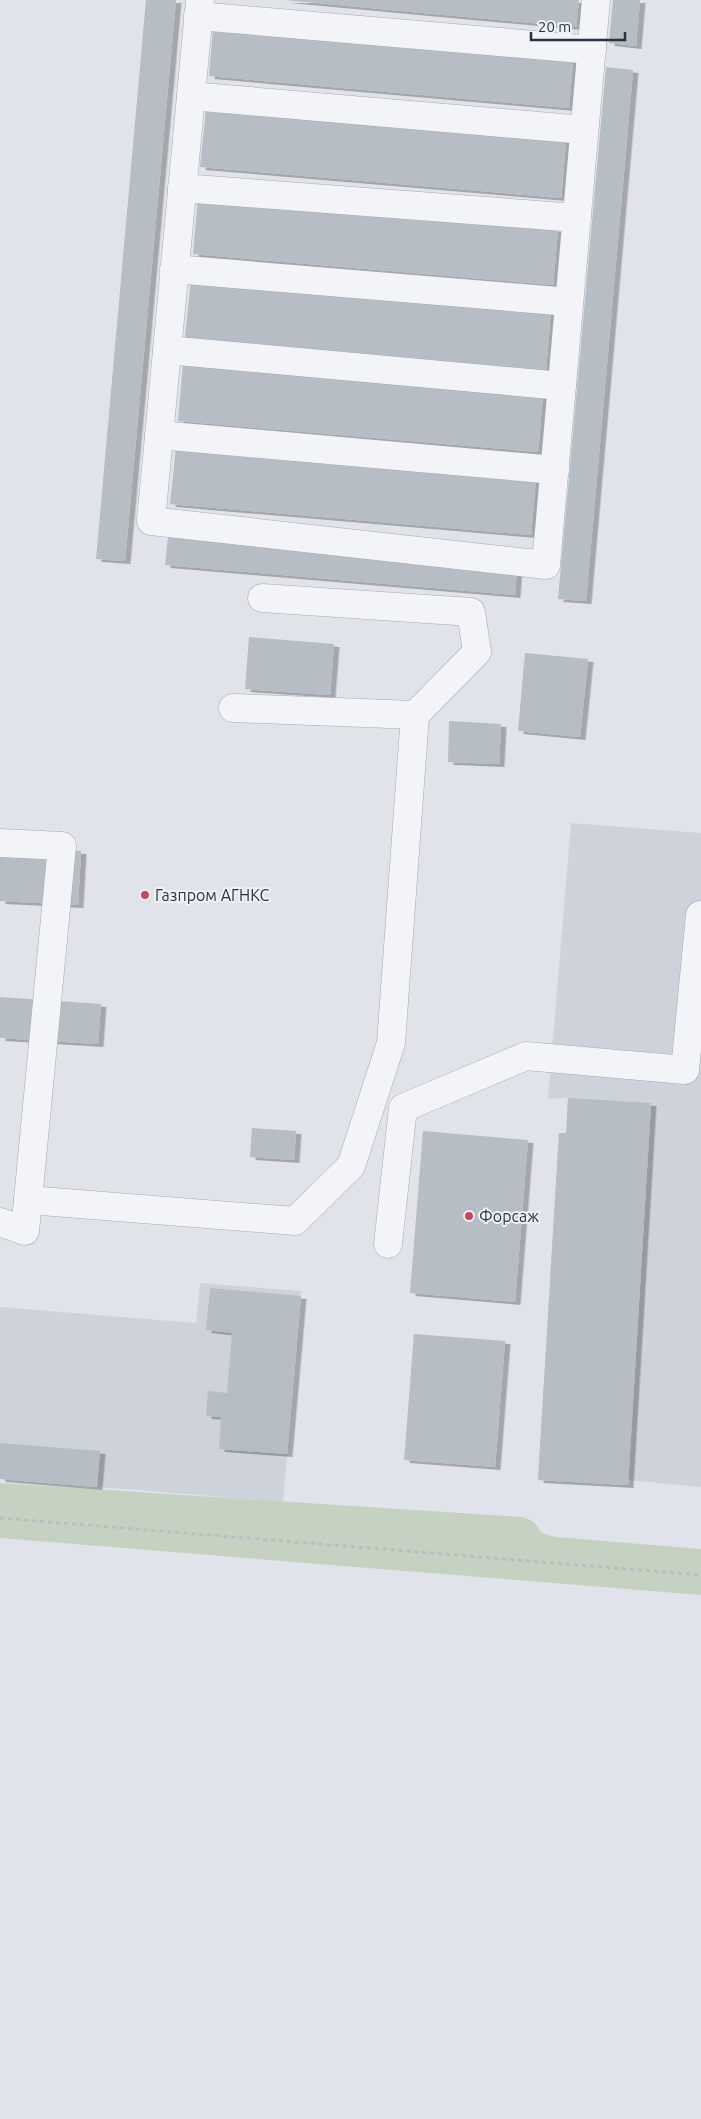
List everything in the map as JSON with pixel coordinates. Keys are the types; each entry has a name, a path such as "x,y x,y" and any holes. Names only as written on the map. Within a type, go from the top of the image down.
{"lane":[{"path":"592,50 199,8 151,521 546,565 555,470 584,130 592,50 596,0"},
{"path":"191,96 584,130"},
{"path":"182,188 577,218"},
{"path":"174,269 569,302"},
{"path":"167,350 562,386"},
{"path":"159,435 555,470"},
{"path":"28,1200 295,1221 351,1166 392,1043 415,715 478,652 471,612 262,598"},
{"path":"233,708 415,715"},
{"path":"0,843 62,846 28,1200 12,1227"},
{"path":"388,1244 403,1108 526,1056 685,1070 700,915"}],"path":[{"path":"0,1518 701,1575"}],"shaded area":[{"path":"571,823 701,833 701,1487 628,1480 628,1485 538,1480 559,1133 566,1133 568,1098 548,1099"},
{"path":"200,1283 301,1291 283,1502 0,1479 0,1307 196,1323"}],"green space":[{"path":"0,1483 523,1517 534,1522 542,1533 556,1537 701,1549 701,1595 0,1538"}],"building":[{"path":"146,0 176,0 125,561 96,559"},
{"path":"284,0 579,0 576,27"},
{"path":"613,0 640,0 636,46 609,43"},
{"path":"213,29 573,60 569,108 209,76"},
{"path":"606,67 633,70 586,601 558,599"},
{"path":"206,109 566,140 561,198 200,167"},
{"path":"198,198 558,229 553,285 193,254"},
{"path":"191,279 551,310 546,370 185,338"},
{"path":"183,363 543,394 538,452 178,421"},
{"path":"176,447 536,478 531,535 170,504"},
{"path":"168,537 517,567 515,595 165,565"},
{"path":"249,637 334,644 330,695 245,689"},
{"path":"525,653 588,659 580,737 518,731"},
{"path":"449,721 501,724 499,764 448,762"},
{"path":"0,847 81,851 78,905 0,901"},
{"path":"0,997 101,1004 98,1044 0,1038"},
{"path":"568,1098 651,1103 628,1485 538,1480 559,1133 566,1133"},
{"path":"252,1128 296,1131 294,1160 250,1157"},
{"path":"423,1131 528,1140 515,1302 410,1293"},
{"path":"210,1288 301,1296 287,1454 219,1449 221,1417 206,1416 208,1391 227,1393 232,1333 206,1330"},
{"path":"414,1334 505,1341 495,1467 404,1460"},
{"path":"0,1443 100,1451 97,1487 0,1479"}],"place":[{"name":"Газпром АГНКС","path":"145,895"},
{"name":"Форсаж","path":"469,1216"}]}
